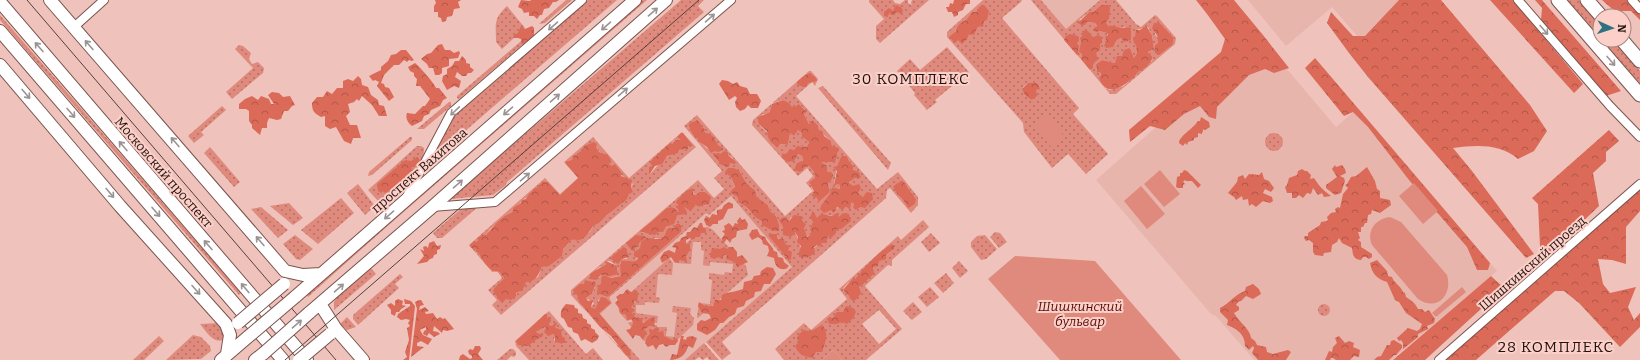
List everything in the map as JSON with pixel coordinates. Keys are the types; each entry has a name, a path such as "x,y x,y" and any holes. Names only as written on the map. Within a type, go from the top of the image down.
{"main road":[{"path":"50,0 285,270 286,277 284,284 232,324 224,357"},
{"name":"проспект Вахитова","path":"224,357 635,0"},
{"path":"259,356 432,208 666,0"},
{"path":"1558,0 1640,95"},
{"path":"1587,0 1594,8"},
{"name":"Московский проспект","path":"0,2 307,360"},
{"path":"0,31 283,360"},
{"path":"1629,48 1640,61"},
{"path":"0,65 120,206 232,324"},
{"path":"285,270 303,275 321,274"},
{"path":"320,304 333,331 362,360"},
{"path":"299,360 333,331"}],"street":[{"path":"74,27 104,0"},
{"path":"404,201 451,113 582,0"},
{"path":"432,208 495,202 731,0"},
{"path":"1518,0 1610,106 1640,137"},
{"path":"1632,0 1640,9"},
{"name":"Шишкинский проезд","path":"1439,360 1640,184"}],"shaded area":[{"path":"1041,0 1100,0 1066,29"},
{"path":"1248,0 1422,0 1367,47 1332,7 1286,46"},
{"path":"1259,36 1336,127 1358,108 1497,271 1392,360 1254,360 1216,316 1211,314 1096,180"},
{"path":"731,196 792,267 685,360 640,360 600,314 612,303 609,299 706,212 709,215"}],"green space":[{"path":"435,0 461,0 458,2 460,8 454,9 452,16 447,17 446,21 442,22 441,18 438,17 438,12 434,12 434,6 436,3"},
{"path":"521,0 559,0 553,2 549,8 544,9 542,15 540,15 537,19 534,16 529,16 529,12 524,13 522,9 518,7"},
{"path":"566,0 572,0 545,23 539,24"},
{"path":"587,0 617,0 427,164 452,117"},
{"path":"641,0 647,0 308,297 306,294"},
{"path":"681,0 704,0 698,6 704,12 507,182 506,185 493,195 450,199"},
{"path":"869,0 893,0 895,3 900,4 905,0 908,0 908,3 912,5 912,0 929,0 880,43 876,39 876,26 884,19 869,2"},
{"path":"954,0 970,0 970,4 966,4 963,10 958,12 958,15 954,17 952,12 948,12 946,7 949,7 950,3 953,4"},
{"path":"983,0 1021,0 1022,1 1002,18 1079,108 1073,114 1108,154 1086,174 1068,154 1052,168 1024,132 1023,123 947,37 947,32","holes":["972,12 977,12 969,34 958,40 952,35","1035,82 1038,84 1039,89 1036,90 1031,100 1025,95 1023,87 1028,83"]},
{"path":"1031,0 1041,0 1066,29 1100,0 1116,0 1136,24 1141,27 1155,15 1176,38 1175,44 1116,94 1110,94 1105,88 1110,90 1124,86 1152,61 1153,57 1148,52 1154,49 1152,35 1148,27 1136,30 1137,53 1134,58 1130,48 1115,63 1102,60 1096,64 1097,73 1100,72 1104,86 1089,69 1096,53 1094,37 1091,36 1089,32 1083,35 1080,52 1082,54 1081,59","holes":["1101,5 1103,6 1108,27 1125,27 1131,33 1130,37 1123,40 1121,38 1109,47 1107,33 1099,31 1095,23 1079,20 1089,12 1093,12","1160,23 1174,38 1171,44 1162,51 1155,53 1155,45 1158,43 1158,37 1155,35 1155,31"]},
{"path":"1196,0 1234,0 1289,68 1274,73 1265,69 1249,75 1217,107 1216,119 1209,117 1200,106 1184,114 1165,130 1150,126 1130,142 1129,130 1221,52 1225,39"},
{"path":"1399,0 1441,0 1530,105 1547,131 1534,151 1518,159 1503,150 1487,146 1453,148 1534,254 1526,258 1368,77 1327,23 1331,12 1353,36 1365,36"},
{"path":"1490,0 1513,0 1583,84 1574,93"},
{"path":"1535,0 1542,0 1621,91 1606,96 1541,20 1542,8"},
{"path":"1566,0 1579,0 1592,15 1592,30"},
{"path":"1602,0 1632,0 1640,9 1640,20 1632,12 1632,8 1611,8"},
{"path":"896,5 901,7 903,11 901,14 897,12 892,15 889,13 888,17 884,16 884,12 889,8 893,11"},
{"path":"984,5 989,11 987,20 984,21 983,27 978,26 974,35 969,34 967,39 962,44 958,40 955,43 949,37 956,31 958,25 966,20 972,12 977,12 979,7"},
{"path":"1101,5 1108,5 1110,8 1109,19 1106,22 1108,26 1131,28 1131,40 1124,42 1121,38 1117,40 1113,47 1106,48 1104,45 1107,42 1105,37 1108,35 1107,33 1099,31 1096,32 1093,29 1097,26 1095,23 1087,22 1085,25 1081,25 1078,23 1089,12 1093,12"},
{"path":"507,6 525,28 502,49 496,42 496,22 499,15"},
{"path":"0,15 241,293 239,295 0,20"},
{"path":"1154,23 1160,23 1174,38 1172,45 1159,55 1155,53 1155,45 1158,43 1158,37 1152,28"},
{"path":"521,26 525,29 532,26 534,28 535,38 525,42 524,45 522,44 521,39 513,38 514,35 518,33"},
{"path":"1147,27 1152,35 1154,49 1148,52 1153,57 1151,62 1122,86 1112,89 1102,85 1099,78 1101,75 1100,72 1097,73 1096,64 1102,60 1115,63 1117,56 1122,56 1124,50 1130,48 1134,58 1137,53 1136,45 1133,39 1135,37 1136,30 1140,30"},
{"path":"1086,30 1094,37 1098,35 1102,37 1100,50 1096,53 1098,60 1094,62 1092,69 1089,69 1081,59 1082,54 1079,52 1081,42 1080,38 1083,35 1082,31"},
{"path":"1070,34 1078,36 1079,41 1077,43 1079,47 1078,52 1080,55 1077,55 1064,40 1066,36"},
{"path":"528,35 530,38 459,99 457,98 457,96"},
{"path":"442,44 445,50 450,50 454,53 459,51 460,53 458,58 449,59 449,66 442,68 442,73 435,75 433,68 429,68 421,59 427,54 431,53 438,45"},
{"path":"239,45 243,46 251,53 249,59 252,64 258,62 264,68 263,73 232,99 226,92 253,68 235,49"},
{"path":"947,47 969,72 935,100 937,102 927,110 897,71 910,59 920,70"},
{"path":"1608,48 1621,48 1640,71 1640,85"},
{"path":"401,50 406,50 414,60 409,60 407,62 404,60 399,65 394,65 384,75 381,83 384,84 385,87 389,88 394,97 389,101 377,86 379,82 375,80 373,81 369,76 381,70 381,67 388,61 391,55 396,54"},
{"path":"462,56 466,60 466,63 470,64 470,67 474,70 466,76 462,76 457,72 455,77 461,81 459,88 454,86 447,90 442,81 443,76 447,74 447,69 452,66 455,61 459,61"},
{"path":"1315,58 1490,263 1488,270 1477,270 1467,247 1409,180 1368,127 1353,112 1344,116 1305,68"},
{"path":"415,63 427,75 436,88 439,88 447,98 443,100 440,106 431,110 429,114 424,116 422,121 412,126 407,120 407,113 415,114 423,106 425,106 430,99 420,86 416,86 417,79 408,67"},
{"path":"809,71 811,71 818,79 815,86 812,82 796,96 877,189 898,172 918,197 918,205 911,213 890,188 887,190 886,198 722,342 731,353 722,360 706,342 792,267 731,196 709,215 706,213 609,298 612,303 600,314 640,360 630,360 596,322 621,348 622,351 629,350 598,313 610,303 606,298 598,300 599,303 595,310 591,307 594,303 586,298 592,294 595,287 584,284 577,295 583,307 593,319 571,295 571,290 698,180 714,198 724,189 714,178 722,171 684,126 697,115 785,216 813,191 806,183 813,176 807,168 798,176 752,125 753,120 772,104 769,113 766,115 762,114 760,126 767,132 773,145 778,148 780,144 788,145 790,133 794,136 798,129 801,132 802,137 809,142 807,148 801,146 786,154 782,153 782,158 787,162 798,154 802,156 804,168 809,166 814,172 815,178 810,182 818,203 830,192 828,184 831,181 820,162 830,162 838,153 832,146 831,141 818,130 818,125 812,120 809,124 804,114 807,112 799,104 796,108 783,100 773,103","holes":["697,120 701,127 718,145 723,148 709,150 699,141 698,138 695,138 688,124","721,154 728,155 733,158 730,163 726,165 719,162 714,156","843,155 847,156 853,166 853,170 861,178 855,178 849,181 857,193 863,197 861,207 856,210 853,208 854,204 851,201 846,206 831,210 823,203 832,192 832,187 840,189 839,184 834,184 837,166","740,172 747,184 755,190 757,197 768,205 770,211 776,216 777,221 759,220 744,205 739,203 737,197 731,192 735,188 731,177","897,184 907,186 916,199 907,204 893,186","699,192 705,192 707,205 699,207 695,205 687,208 684,207 685,210 676,206 678,205 675,202 680,197 693,193 696,195","672,207 675,208 676,211 672,224 658,232 642,233 646,226 660,214","828,215 839,217 836,229 814,248 808,256 804,258 795,231 783,235 783,227 780,220 789,221 791,217 804,228 806,237 811,234 810,229 817,218","679,223 682,226 681,232 608,297 600,293 602,284 612,277 621,276 621,270 636,260 641,246 655,238 660,239 663,237 668,228 674,228 676,224","777,234 780,241 786,247 789,260 774,242","623,247 628,255 627,259 622,259 612,256","606,261 610,261 617,266 618,271 611,275 601,275 599,278 593,274 598,268 606,264"]},
{"path":"810,73 816,78 817,81 808,83 806,87 797,84 800,79"},
{"path":"358,76 361,79 362,85 368,87 371,95 378,100 379,105 384,106 387,116 379,116 372,105 362,96 359,101 357,99 348,104 350,112 346,116 350,125 357,125 361,138 353,138 351,144 344,141 336,127 330,129 325,126 325,116 321,117 315,113 312,108 312,103 317,97 323,97 327,91 332,94 337,88 343,88 343,81 348,79 353,81"},
{"path":"722,80 733,84 737,82 740,86 747,88 750,94 757,94 761,101 758,108 751,108 748,105 745,109 740,111 736,107 735,102 737,98 735,96 729,100 719,84"},
{"path":"1035,82 1038,84 1040,89 1036,90 1037,96 1031,100 1025,95 1022,89 1028,83"},
{"path":"823,86 891,163 888,170 818,88"},
{"path":"272,92 279,93 283,97 290,96 295,105 288,111 284,111 281,119 277,120 269,118 267,128 262,128 260,135 252,128 249,121 249,111 246,109 239,109 239,104 252,96 258,100 261,96 269,99 271,104 274,104 268,95"},
{"path":"783,100 795,107 799,104 807,112 804,114 809,124 812,120 818,125 818,130 822,131 824,136 831,141 832,146 839,148 835,162 821,162 827,166 827,172 831,172 833,175 828,184 830,192 818,203 817,198 812,196 814,191 809,182 815,178 814,172 809,166 800,172 794,170 797,163 803,161 802,156 798,154 794,161 787,162 782,158 782,153 786,154 790,149 794,150 797,146 807,147 809,142 802,137 801,132 798,130 794,136 790,133 788,145 780,144 778,148 770,141 767,131 760,126 758,117 769,113 772,104"},
{"path":"449,102 451,102 451,106 424,129 417,129"},
{"path":"222,106 226,110 201,132 204,135 194,143 188,136"},
{"path":"1046,114 1064,136 1051,147 1033,125"},
{"path":"1201,117 1209,122 1210,127 1205,130 1203,129 1202,134 1198,133 1198,137 1188,142 1187,145 1185,143 1183,146 1179,143 1180,140 1198,121 1200,121"},
{"path":"697,120 701,124 701,127 704,128 705,132 713,136 723,150 711,153 707,147 698,141 698,138 695,138 688,124"},
{"path":"1609,130 1619,141 1606,152 1606,161 1593,173 1599,206 1548,255 1540,246 1538,204 1532,198"},
{"path":"682,132 696,147 501,315 492,305 497,300 488,290 502,278 497,272 499,272 504,278 493,291 506,299 519,292 526,282 538,277 542,267 555,261 570,241 590,232 593,226 622,201 633,184 611,166 592,143 583,148 583,151 577,156 573,156 572,160 566,161 565,163 578,178 564,162 593,137 629,178","holes":["674,140 681,140 688,146 688,149 670,154 649,175 649,168"]},
{"path":"683,133 693,146 688,146 688,149 679,150 678,153 667,156 662,164 655,166 649,175 649,167 652,166 650,162 670,143 672,144 675,140 681,140 677,137"},
{"path":"1274,133 1280,136 1283,142 1280,148 1274,151 1268,148 1265,142 1268,136"},
{"path":"410,137 412,137 412,140 372,175 368,176 369,172"},
{"path":"594,142 597,144 596,147 600,153 607,154 611,160 609,164 612,166 615,164 621,172 621,176 632,180 631,188 633,192 629,194 627,199 599,223 593,226 583,238 572,240 563,249 562,256 549,266 542,267 536,278 532,281 526,282 525,286 520,292 516,293 516,296 511,300 506,299 503,302 500,301 493,291 504,278 499,272 491,270 476,252 476,249 471,248 470,245 478,241 478,238 482,235 486,235 501,219 513,212 513,208 521,203 522,200 526,199 528,195 535,188 539,187 543,181 548,182 560,195 578,178 565,163 566,161 572,160 573,156 579,154 584,146"},
{"path":"417,146 424,148 423,156 416,172 404,185 384,202 382,200 379,202 368,190"},
{"path":"210,147 240,182 234,187 204,153"},
{"path":"724,151 728,152 728,155 736,162 735,164 730,163 729,167 719,164 714,154 721,154"},
{"path":"842,155 847,156 853,166 853,170 859,172 861,178 855,178 849,182 853,186 859,184 861,188 858,193 863,197 867,192 872,193 873,199 865,208 861,207 856,210 853,208 854,204 851,202 850,210 846,206 843,210 837,207 834,213 831,210 824,213 820,209 832,187 840,189 839,184 834,185 837,171 833,167 837,166"},
{"path":"417,157 420,160 411,168 415,171 409,174 407,180 402,184 400,183 397,188 390,193 389,191 385,193 383,191 381,193 378,191 377,184 405,160 411,161"},
{"path":"1335,165 1336,167 1342,165 1346,173 1340,176 1344,178 1345,181 1341,193 1335,195 1326,188 1326,185 1337,177 1332,169"},
{"path":"1367,167 1375,181 1377,189 1380,191 1380,198 1390,200 1391,205 1380,213 1372,210 1371,214 1368,215 1367,223 1361,227 1361,232 1358,232 1360,238 1358,240 1361,242 1361,247 1372,254 1372,257 1369,259 1363,257 1361,260 1356,259 1353,255 1352,248 1342,243 1339,238 1337,242 1332,245 1331,252 1324,253 1323,256 1315,255 1313,252 1313,243 1309,240 1306,241 1304,238 1305,236 1308,236 1308,233 1320,225 1321,222 1327,221 1327,217 1331,213 1336,212 1335,209 1338,207 1340,208 1343,194 1348,188 1345,185 1351,177 1356,176"},
{"path":"728,168 734,168 740,172 747,184 755,190 757,197 768,205 770,211 776,216 779,231 773,231 762,225 762,221 739,203 737,197 730,192 735,187 731,177 725,172"},
{"path":"1302,169 1307,171 1311,175 1310,179 1314,178 1331,196 1324,197 1322,193 1318,195 1313,188 1311,194 1307,193 1303,198 1299,195 1296,198 1292,198 1292,193 1287,193 1285,187 1289,178 1297,175 1298,171"},
{"path":"1160,170 1180,194 1164,207 1144,184"},
{"path":"1184,170 1187,171 1201,185 1198,188 1192,181 1185,180 1183,182 1185,184 1183,185 1183,188 1176,187 1177,177 1180,176 1180,173"},
{"path":"1262,172 1264,179 1269,181 1274,188 1271,192 1265,189 1263,193 1272,197 1273,201 1270,203 1263,201 1256,207 1252,204 1249,206 1248,199 1243,200 1242,196 1236,200 1228,193 1237,182 1238,177 1243,175 1245,179 1249,174 1259,175"},
{"path":"545,178 560,194 578,178 560,195 548,182 543,181 539,187 528,195 513,212 490,229 478,244 476,253 479,254 488,267 469,245"},
{"path":"901,181 904,182 916,199 915,204 908,208 893,186"},
{"path":"1640,182 1640,211 1626,227 1626,264 1612,260 1598,259 1603,284 1610,293 1636,287 1628,307 1634,320 1640,313 1640,327 1620,347 1579,303 1564,291 1555,291 1476,360 1443,360"},
{"path":"1414,183 1438,211 1423,224 1399,196"},
{"path":"358,184 375,206 365,215 347,193"},
{"path":"1141,186 1165,214 1147,229 1124,201"},
{"path":"693,188 693,194 696,195 699,192 705,192 711,197 709,204 699,207 695,205 691,211 684,207 687,212 686,214 679,215 678,209 675,206 678,205 675,202 686,191"},
{"path":"341,198 354,213 318,244 301,230"},
{"path":"729,202 733,204 733,208 728,209 723,219 718,221 718,224 713,224 710,227 706,225 704,220 706,216 710,218 712,214 717,215 717,210 722,209 724,205"},
{"path":"289,203 303,218 293,225 270,206"},
{"path":"479,206 442,238 437,238 433,233 462,208"},
{"path":"261,207 288,230 278,238 251,209"},
{"path":"667,208 675,208 678,213 674,224 666,227 663,232 658,232 655,235 640,231"},
{"path":"813,211 817,218 821,214 832,216 837,213 839,217 843,213 849,214 851,221 841,229 837,229 836,233 831,238 828,236 826,243 822,243 820,247 817,245 814,247 815,252 812,255 802,258 799,257 801,246 797,242 798,237 795,232 791,237 783,235 783,227 779,220 784,217 789,221 794,215 802,216 802,221 806,224 804,228 807,237 811,234 810,229 813,222 810,217"},
{"path":"740,217 742,220 745,219 748,224 747,229 737,231 736,237 732,239 730,243 727,239 723,244 722,238 725,234 722,231 725,230 724,226 729,223 733,227 735,223 738,224 737,221"},
{"path":"1390,217 1401,222 1447,275 1448,289 1442,299 1437,302 1431,304 1425,303 1418,299 1372,245 1370,235 1373,226 1380,220"},
{"path":"923,220 929,227 892,260 892,266 888,265 865,286 902,329 866,360 842,360 833,350 822,360 784,360 775,349 804,323 811,330 847,299 839,289 898,236 901,240","holes":["894,249 873,266 866,281 859,287 852,301 843,290 845,286 852,279 855,279 883,251","879,310 896,329 879,344 862,324"]},
{"path":"679,223 682,226 681,232 608,297 597,293 598,286 602,283 602,276 610,278 621,276 620,265 623,261 637,260 638,258 634,256 634,252 640,248 643,240 649,238 661,239 668,228 674,228 676,224"},
{"path":"700,223 702,223 703,227 706,229 706,233 701,233 700,237 695,237 692,240 690,238 686,240 686,244 690,243 690,250 686,256 687,262 680,260 675,263 671,257 662,263 660,258 664,252 669,250 675,253 676,248 672,247 675,243 686,236 687,232 690,232 694,227 697,228"},
{"path":"705,227 713,230 746,266 748,275 698,318 699,303 710,304 712,280 709,279 709,273 724,275 725,272 732,273 733,264 710,262 710,266 703,265 704,251 701,250 701,242 693,242 691,264 676,263 671,256"},
{"path":"757,229 760,235 765,237 774,251 777,252 778,257 783,258 784,262 789,266 786,269 779,268 775,263 774,258 767,256 769,251 768,246 763,244 762,240 758,237 752,240 749,235 752,230"},
{"path":"995,232 1000,233 1007,242 999,248 990,237"},
{"path":"931,233 940,243 929,252 921,242"},
{"path":"777,234 778,239 784,239 785,244 790,246 788,250 792,252 791,259 789,261 768,235"},
{"path":"295,235 313,249 300,260 296,259 283,244"},
{"path":"636,235 645,236 645,238 632,251 626,243"},
{"path":"985,235 997,249 986,259 981,260 971,247 971,242 977,236"},
{"path":"434,241 437,246 441,245 440,249 437,250 437,254 427,262 417,264 424,256 420,249 424,251 423,247 426,246 428,248 429,243"},
{"path":"892,244 894,249 886,255 886,259 879,261 878,266 873,267 874,274 859,287 861,293 857,299 852,301 843,290 852,279 855,279 877,255"},
{"path":"623,247 626,248 629,257 622,259 618,264 611,259 612,256"},
{"path":"724,247 727,249 729,247 733,247 737,252 737,257 742,255 748,262 737,267 735,262 726,259 727,255 724,255 721,259 719,257 714,259 710,257 712,248 720,249"},
{"name":"Шишкинский бульвар","path":"1015,256 1095,261 1181,360 1060,360 988,279"},
{"path":"669,258 673,263 672,275 658,274 656,297 660,298 659,303 645,302 645,305 636,305 636,313 658,316 657,323 627,321 619,312 618,304"},
{"path":"1377,260 1387,271 1388,276 1392,277 1405,293 1406,297 1416,305 1418,309 1422,309 1425,312 1429,310 1435,319 1434,323 1427,326 1428,329 1418,334 1418,337 1403,349 1403,343 1397,338 1408,328 1417,331 1420,329 1422,324 1406,313 1399,302 1395,300 1387,282 1378,278 1374,273 1370,263"},
{"path":"606,261 617,266 618,274 610,276 601,275 596,280 590,279 590,274 606,264"},
{"path":"959,261 968,271 960,278 952,268"},
{"path":"767,267 773,268 776,274 770,284 764,284 761,291 755,292 754,297 746,301 744,306 737,308 735,314 723,323 720,323 715,330 707,335 697,330 697,324 701,320 705,321 711,318 709,314 702,313 698,306 699,302 705,306 713,306 715,300 721,300 722,295 743,289 744,282 752,280 754,276 760,275 761,271"},
{"path":"371,268 376,274 334,310 336,298"},
{"path":"946,273 954,283 943,293 934,283"},
{"path":"400,274 403,277 395,284 399,288 358,325 353,319 353,315"},
{"path":"1491,276 1504,288 1425,360 1393,360"},
{"path":"585,280 596,283 592,294 586,298 588,301 593,300 591,307 595,309 601,297 606,298 611,303 599,313 630,350 631,355 629,357 611,336 600,327 579,302 577,295 573,290 580,284 584,284"},
{"path":"1253,284 1259,289 1261,294 1253,299 1246,296 1238,302 1236,305 1239,307 1239,310 1234,313 1249,332 1251,338 1257,345 1266,347 1267,352 1273,354 1288,350 1291,352 1286,360 1258,360 1252,353 1254,348 1253,346 1249,350 1245,346 1242,335 1234,328 1227,325 1228,320 1220,312 1220,308 1238,294 1245,291 1246,287"},
{"path":"930,287 939,297 927,307 918,297"},
{"path":"1462,287 1466,292 1436,317 1432,313"},
{"path":"627,289 631,292 637,290 637,301 634,300 634,304 631,307 635,310 632,313 636,318 644,318 642,320 643,323 652,317 655,320 654,326 649,326 644,330 647,332 643,340 640,336 635,335 633,339 626,330 630,329 633,324 632,319 627,320 626,314 621,314 615,303 618,300 616,297 623,294"},
{"path":"398,299 403,301 402,305 406,306 399,312 396,312 395,316 391,314 391,310 387,305 391,303 395,306 395,301"},
{"path":"404,299 411,301 415,306 409,360 403,360 407,357 405,352 409,340 407,328 410,326 408,323 410,320 401,320 397,317 398,314 410,306 410,304 405,304"},
{"path":"421,300 424,305 420,306 419,310 425,307 429,311 425,312 426,314 433,313 437,319 440,317 443,319 445,318 454,329 447,331 443,330 442,333 434,326 433,331 440,334 434,337 429,333 427,336 423,334 426,327 420,330 423,335 432,339 428,345 421,341 417,343 417,346 424,347 411,357 417,309 415,302"},
{"path":"913,302 922,312 912,320 903,311"},
{"path":"566,304 574,305 575,308 578,309 578,313 582,314 583,318 587,320 587,323 591,325 591,328 595,330 599,336 597,340 592,343 585,339 581,341 578,334 573,332 572,328 568,327 564,319 561,317 563,307"},
{"path":"1322,304 1326,304 1330,310 1326,316 1322,316 1318,312 1318,308"},
{"path":"673,306 691,308 690,314 694,318 693,325 674,343 644,341 628,323 667,327 666,336 674,337 677,313 672,312"},
{"path":"846,306 853,308 856,312 853,318 847,324 842,322 829,324 827,318 833,318 837,312 843,312"},
{"path":"549,311 586,354 593,348 603,360 529,360 516,346 515,341 538,320 518,340 521,343 524,345 532,344 536,332 545,327 550,334 555,336 554,340 561,344 565,343 559,332 549,325 550,323 545,314"},
{"path":"545,314 547,314 547,318 549,317 551,320 549,325 552,326 556,322 557,324 555,327 561,330 562,336 565,338 565,343 555,343 555,336 553,334 548,336 544,332 545,327 536,332 543,335 542,337 538,338 529,346 518,345 516,341"},
{"path":"347,317 356,327 347,330 340,324"},
{"path":"218,323 225,332 223,340 219,341 213,339 200,324"},
{"path":"822,325 826,331 826,335 822,352 816,352 812,358 802,355 795,346 799,342 797,338 800,333 804,330 812,331"},
{"path":"656,327 659,328 657,331 660,332 663,330 664,336 672,340 677,338 678,341 675,345 666,347 663,344 659,345 656,350 653,345 648,347 645,343 650,334 649,329 653,330"},
{"path":"193,335 201,337 210,346 211,351 201,359 166,360"},
{"path":"159,336 164,341 144,360 133,360"},
{"path":"681,336 684,336 683,339 686,340 687,337 692,336 697,338 693,348 688,346 686,352 682,356 670,360 672,354 677,355"},
{"path":"1339,336 1345,343 1349,341 1354,343 1353,347 1360,350 1359,357 1354,356 1350,360 1336,360 1331,358 1330,360 1325,360 1329,351 1332,352 1333,347 1337,343 1335,338"},
{"path":"1394,340 1402,345 1402,348 1396,355 1389,360 1374,360 1381,356 1387,345 1390,345 1391,341"},
{"path":"704,343 719,360 709,360 707,357 703,360 699,357 695,360 685,360"},
{"path":"475,346 480,346 481,349 478,354 483,360 459,360 460,356 463,354 470,359 472,358 468,351 470,349 473,350"},
{"path":"510,349 513,349 516,352 514,357 511,356 507,360 497,360"},
{"path":"833,350 842,360 822,360"}],"tram line":[{"path":"27,0 336,360"},
{"path":"285,360 699,0"}],"district":[{"name":"30 КОМПЛЕКС","path":"911,79"},
{"name":"28 КОМПЛЕКС","path":"1556,347"}]}
